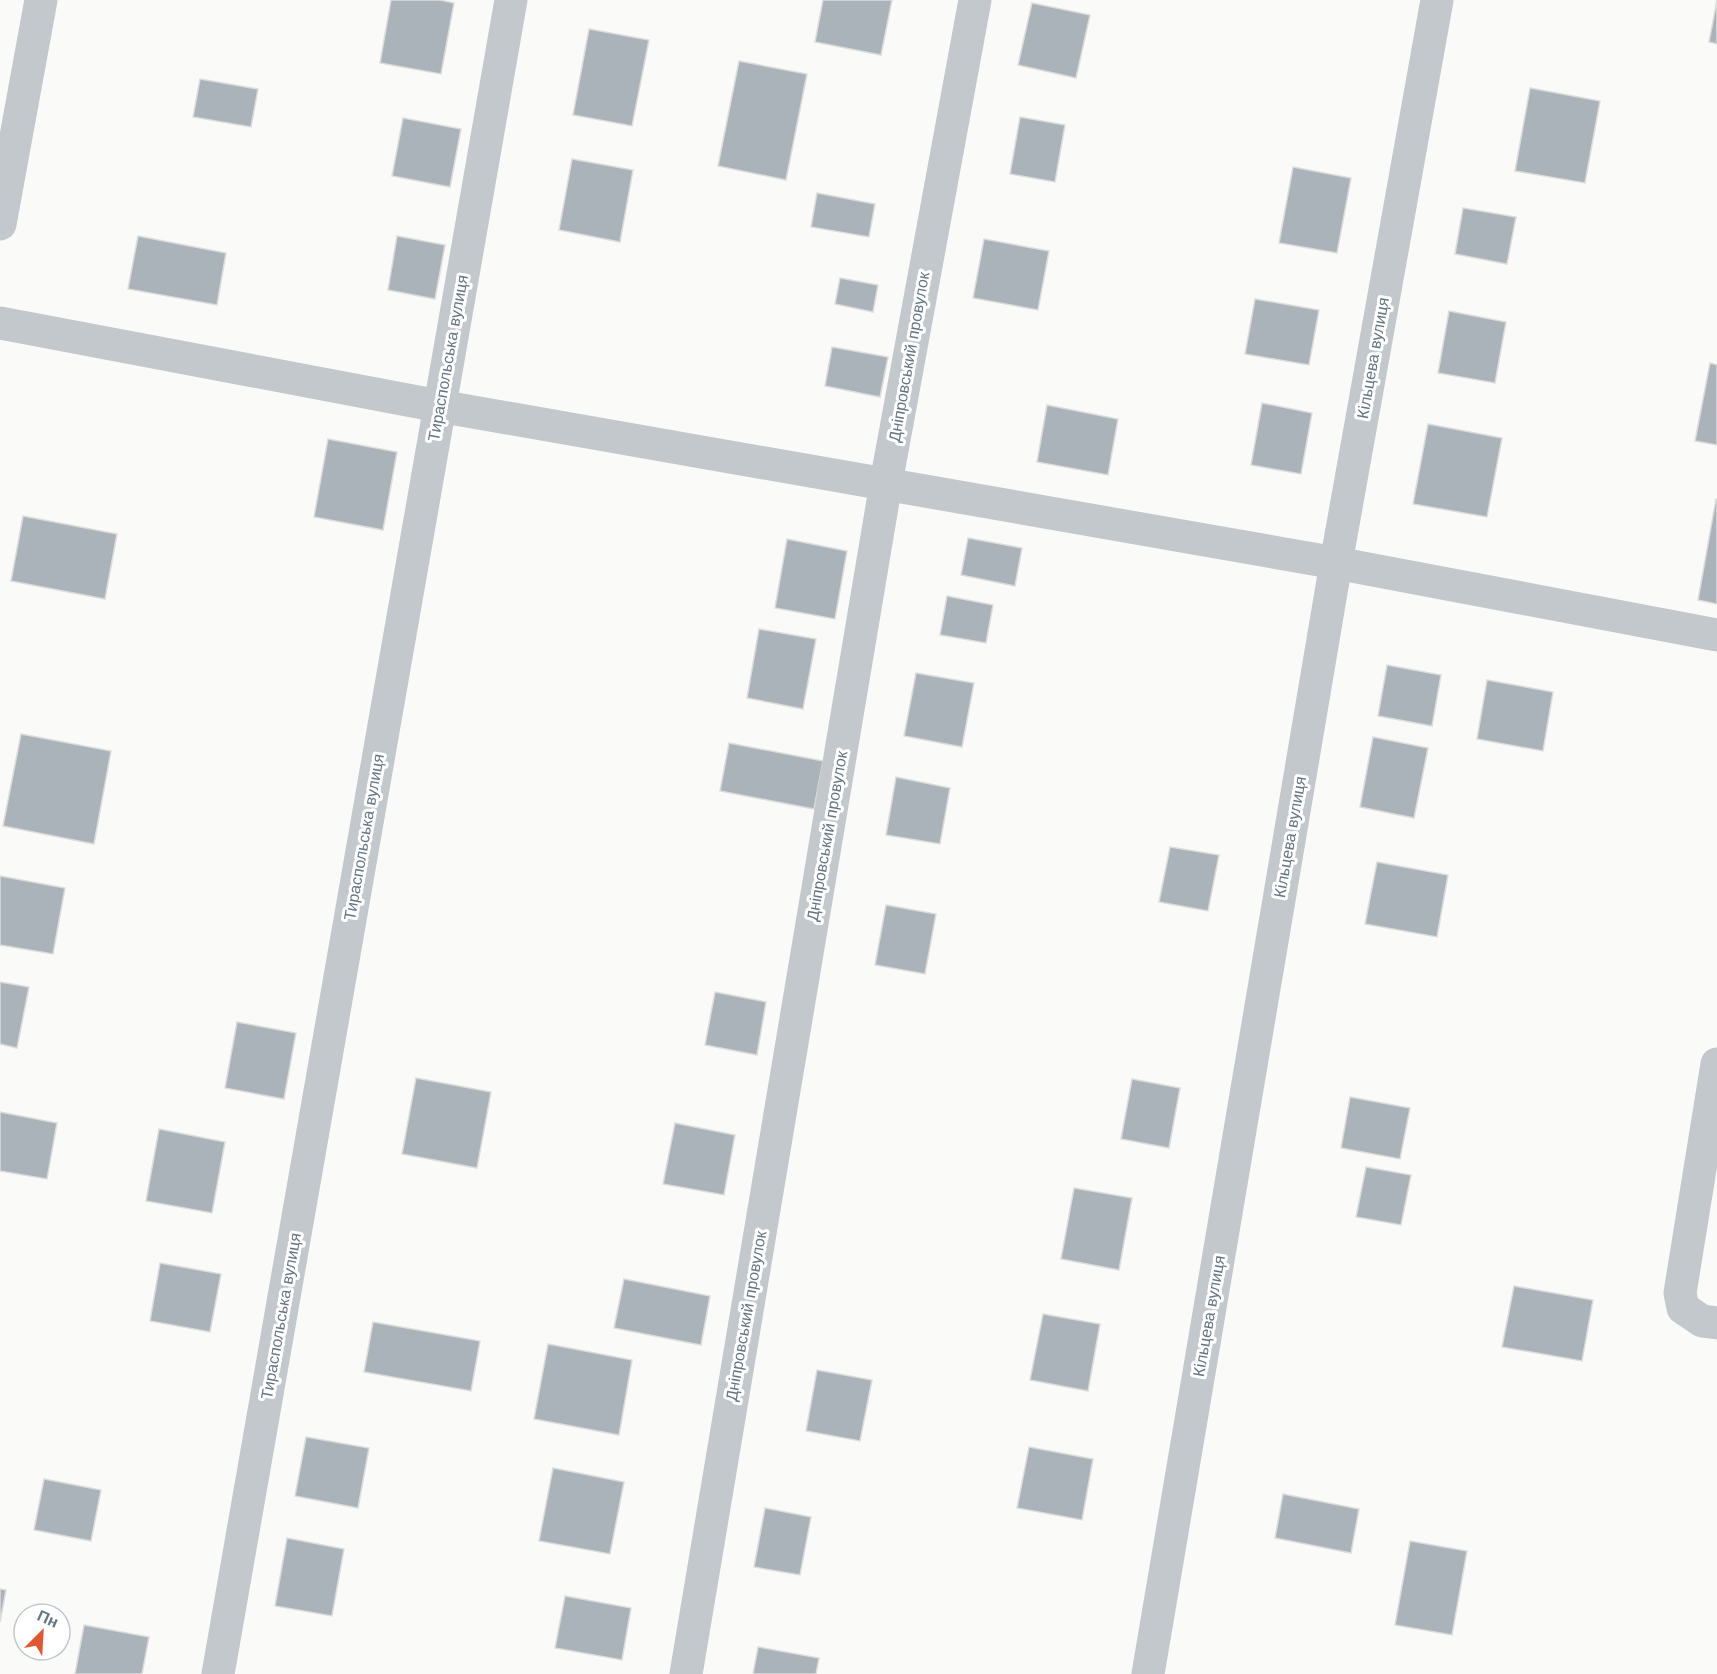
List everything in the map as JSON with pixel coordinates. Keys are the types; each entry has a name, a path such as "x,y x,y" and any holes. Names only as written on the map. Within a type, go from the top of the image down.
{"street":[{"path":"0,224 41,0"},
{"name":"Тираспольська вулиця","path":"218,1674 511,0"},
{"name":"Дніпровський провулок","path":"686,1674 886,483 975,0"},
{"name":"Кільцева вулиця","path":"1154,1673 1336,563 1437,0"},
{"path":"0,323 439,406 1336,563 1717,635"},
{"path":"1717,1064 1680,1293 1683,1308 1702,1321 1717,1323"}],"building":[{"path":"391,0 440,0 454,3 441,74 380,63"},
{"path":"823,0 892,0 881,55 815,42"},
{"path":"1717,0 1717,44 1709,42"},
{"path":"1032,3 1090,15 1076,78 1018,65"},
{"path":"589,29 649,40 632,126 573,115"},
{"path":"739,61 807,74 786,180 718,166"},
{"path":"200,79 258,89 251,127 193,117"},
{"path":"1530,88 1600,101 1585,183 1515,171"},
{"path":"1020,117 1065,125 1055,182 1010,174"},
{"path":"403,118 461,129 450,187 392,176"},
{"path":"572,159 633,170 620,242 559,230"},
{"path":"1293,167 1351,178 1337,253 1279,243"},
{"path":"817,193 875,204 869,237 811,227"},
{"path":"1463,208 1516,217 1507,264 1455,254"},
{"path":"138,236 226,253 217,305 128,289"},
{"path":"397,236 445,245 435,299 388,290"},
{"path":"984,239 1049,251 1038,310 973,298"},
{"path":"840,278 878,285 873,312 835,304"},
{"path":"1255,299 1319,310 1309,365 1245,354"},
{"path":"1449,311 1506,322 1495,383 1438,373"},
{"path":"832,347 888,357 880,397 825,386"},
{"path":"1710,363 1717,365 1717,445 1695,441"},
{"path":"1262,403 1312,413 1301,474 1251,465"},
{"path":"1047,405 1118,419 1108,475 1037,462"},
{"path":"1428,424 1502,438 1487,517 1413,504"},
{"path":"328,439 397,452 383,530 314,517"},
{"path":"1717,499 1717,604 1698,600"},
{"path":"23,516 117,534 105,599 11,581"},
{"path":"968,538 1022,548 1015,586 961,575"},
{"path":"787,539 847,551 835,619 775,608"},
{"path":"947,596 993,605 986,643 940,635"},
{"path":"759,629 816,639 803,709 747,698"},
{"path":"1387,665 1441,675 1432,726 1378,716"},
{"path":"916,673 974,683 962,747 904,736"},
{"path":"1487,680 1553,692 1543,751 1477,739"},
{"path":"21,734 111,751 94,844 3,826"},
{"path":"1373,737 1428,748 1414,818 1360,807"},
{"path":"729,743 823,761 814,809 720,791"},
{"path":"896,777 950,788 940,844 886,835"},
{"path":"1170,847 1219,855 1208,911 1159,902"},
{"path":"1377,862 1448,875 1437,937 1365,924"},
{"path":"0,876 65,888 53,954 0,945"},
{"path":"886,905 936,914 925,974 875,965"},
{"path":"0,982 29,987 17,1048 0,1044"},
{"path":"715,992 766,1002 757,1055 705,1045"},
{"path":"237,1022 296,1033 284,1099 225,1088"},
{"path":"416,1078 491,1092 477,1168 402,1154"},
{"path":"1132,1079 1180,1088 1169,1148 1121,1139"},
{"path":"1350,1097 1410,1108 1400,1159 1341,1148"},
{"path":"0,1112 57,1123 47,1179 0,1171"},
{"path":"675,1123 735,1135 724,1195 663,1184"},
{"path":"159,1129 225,1142 212,1213 146,1201"},
{"path":"1366,1167 1411,1175 1401,1225 1356,1217"},
{"path":"1074,1188 1132,1198 1119,1270 1061,1259"},
{"path":"160,1263 221,1274 210,1332 150,1321"},
{"path":"624,1279 710,1296 701,1345 614,1328"},
{"path":"1514,1286 1593,1300 1582,1361 1502,1347"},
{"path":"1043,1314 1100,1324 1088,1391 1030,1380"},
{"path":"373,1322 480,1341 471,1391 364,1372"},
{"path":"548,1344 632,1360 619,1435 534,1419"},
{"path":"817,1370 872,1380 860,1441 806,1431"},
{"path":"306,1437 369,1448 358,1508 295,1496"},
{"path":"1029,1447 1093,1459 1082,1520 1017,1508"},
{"path":"553,1468 624,1482 610,1554 539,1541"},
{"path":"44,1479 101,1490 91,1541 34,1530"},
{"path":"1283,1494 1359,1509 1351,1553 1275,1538"},
{"path":"765,1508 811,1517 800,1575 754,1567"},
{"path":"287,1538 344,1549 332,1616 275,1606"},
{"path":"1410,1541 1467,1551 1452,1635 1395,1625"},
{"path":"0,1589 6,1590 0,1622"},
{"path":"565,1596 631,1608 622,1660 555,1648"},
{"path":"84,1625 149,1637 142,1674 75,1674"},
{"path":"758,1647 819,1658 816,1674 753,1674"}]}
